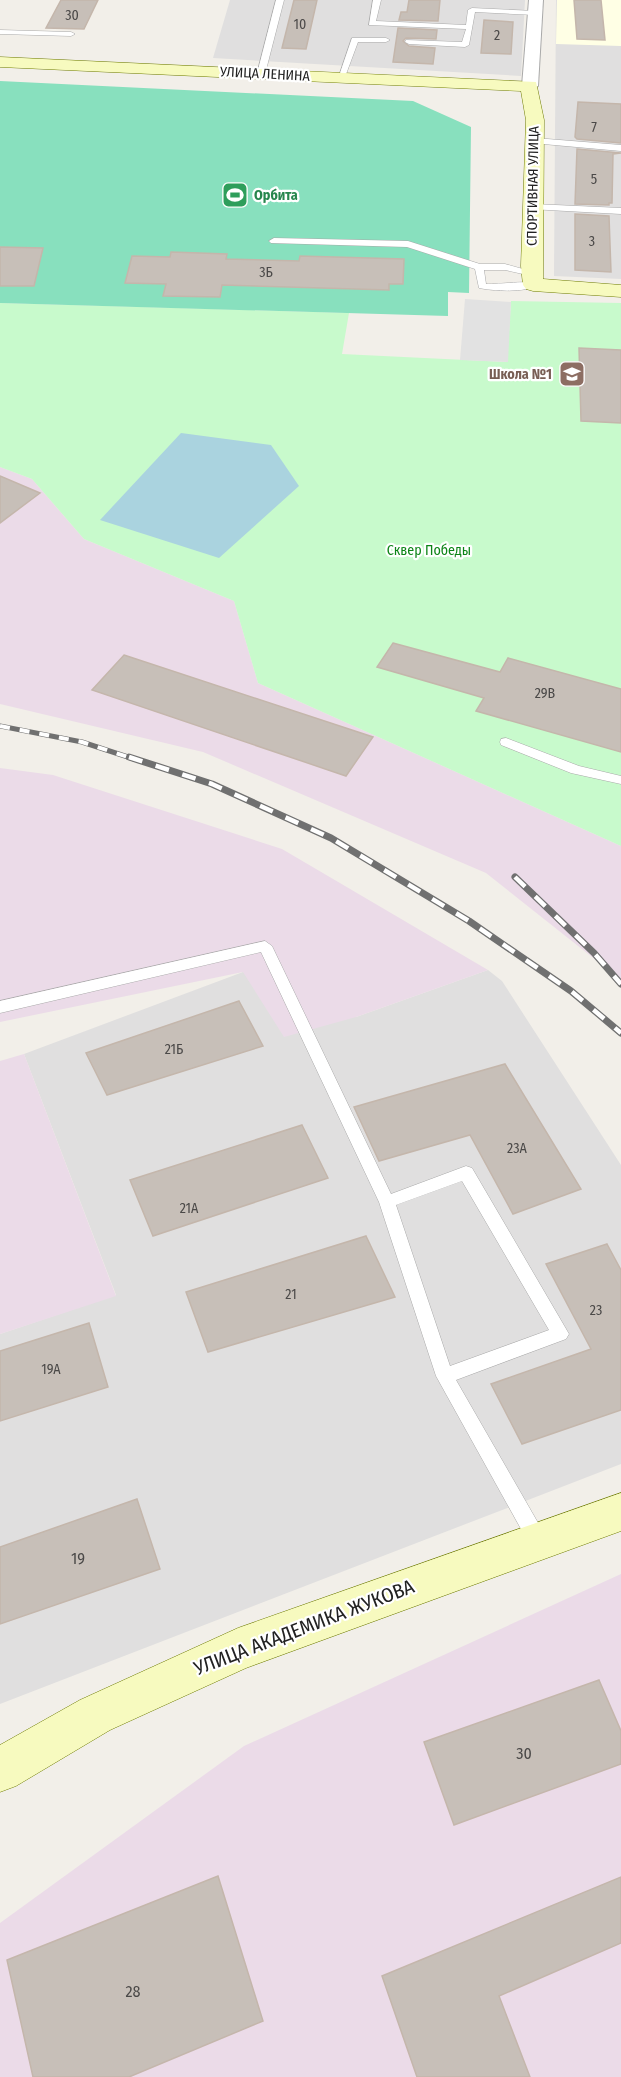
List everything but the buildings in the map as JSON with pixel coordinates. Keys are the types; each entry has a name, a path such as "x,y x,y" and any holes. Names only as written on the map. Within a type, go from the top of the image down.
{"street":[{"name":"СПОРТИВНАЯ УЛИЦА","path":"532,279 535,120 530,99 535,7"},
{"name":"УЛИЦА ЛЕНИНА","path":"0,62 531,86"},
{"path":"532,279 621,291"},
{"name":"УЛИЦА АКАДЕМИКА ЖУКОВА","path":"0,1770 95,1715 238,1648 621,1512"}],"lane":[{"path":"261,74 280,0"},
{"path":"377,0 372,23 470,27"},
{"path":"410,42 465,45 472,10 535,7"},
{"path":"0,32 71,34"},
{"path":"341,77 355,40 386,40"},
{"path":"535,141 621,148"},
{"path":"533,207 621,211"},
{"path":"274,241 408,244 479,267 506,267 532,279"},
{"path":"479,267 482,286 481,300"},
{"path":"482,286 500,288 532,279"},
{"path":"506,742 576,770 621,780"},
{"path":"0,1007 265,946 387,1202 445,1376 538,1541"},
{"path":"387,1202 466,1173 560,1334 445,1376"}],"shaded area":[{"path":"230,0 525,0 521,76 213,58"},
{"path":"556,0 621,0 621,279 554,276"},
{"path":"557,0 621,0 621,46 556,44"},
{"path":"465,299 511,302 508,362 460,360"},
{"path":"0,467 32,479 84,539 234,601 258,683 621,846 621,980 486,873 203,752 0,704"},
{"path":"0,768 53,775 282,849 488,970 356,1017 284,1037 243,972 0,1022"},
{"path":"488,970 502,981 621,1165 621,1464 0,1704 0,1334 116,1295 24,1054 243,972 356,1017"},
{"path":"24,1054 116,1296 0,1334 0,1061"},
{"path":"621,1574 621,2077 0,2077 0,1923 244,1746"}],"green space":[{"name":"Орбита","path":"0,81 413,101 471,127 469,293 448,292 448,316 0,303"},
{"name":"Сквер Победы","path":"511,301 621,303 621,846 258,683 234,601 84,539 32,479 0,467 0,303 349,313 342,354 507,362"}],"water":[{"path":"181,433 271,445 299,486 219,558 100,520"}],"railway":[{"path":"0,726 82,742 134,759"},
{"path":"129,757 212,784 331,838 469,921 571,991 621,1033"},
{"path":"515,877 594,953 621,984"}],"place":[{"name":"Орбита","path":"235,195"},
{"name":"Школа №1","path":"572,374"}]}
